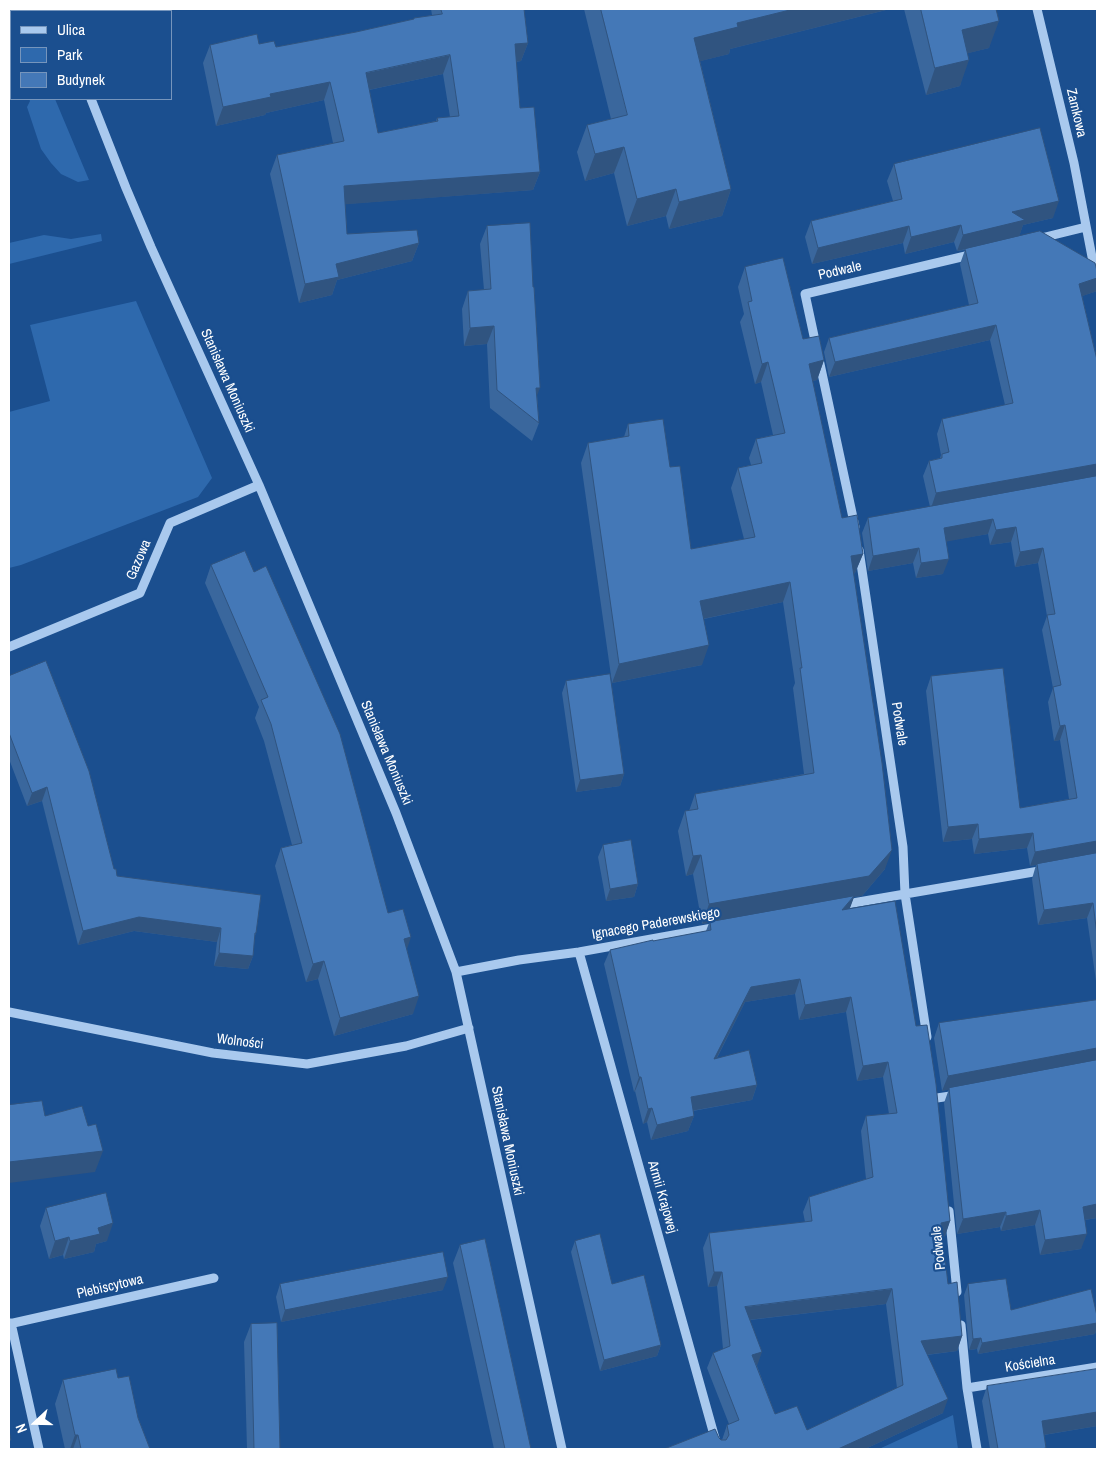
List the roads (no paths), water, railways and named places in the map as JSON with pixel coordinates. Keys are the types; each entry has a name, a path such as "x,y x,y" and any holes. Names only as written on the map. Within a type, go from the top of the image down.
{"street":[{"name":"Zamkowa","path":"1037,9 1074,163 1097,283"},
{"name":"Stanisława Moniuszki","path":"91,100 151,247 259,485 396,812 456,972 562,1449"},
{"path":"1030,241 1086,227"},
{"name":"Podwale","path":"929,1050 905,894 903,847 855,528 805,294 983,252"},
{"name":"Gazowa","path":"9,647 140,593 170,523 259,485"},
{"path":"855,528 865,526"},
{"path":"830,907 1059,868"},
{"name":"Ignacego Paderewskiego","path":"456,972 724,926"},
{"name":"Armii Krajowej","path":"579,952 718,1449"},
{"name":"Wolności","path":"9,1012 213,1054 306,1064 385,1050 469,1028"},
{"path":"935,1089 937,1103 965,1093"},
{"name":"Podwale","path":"948,1204 958,1301"},
{"name":"Plebiscytowa","path":"39,1449 10,1324 214,1278"},
{"path":"960,1320 967,1388 977,1449"},
{"name":"Kościelna","path":"967,1388 1097,1367"}]}
